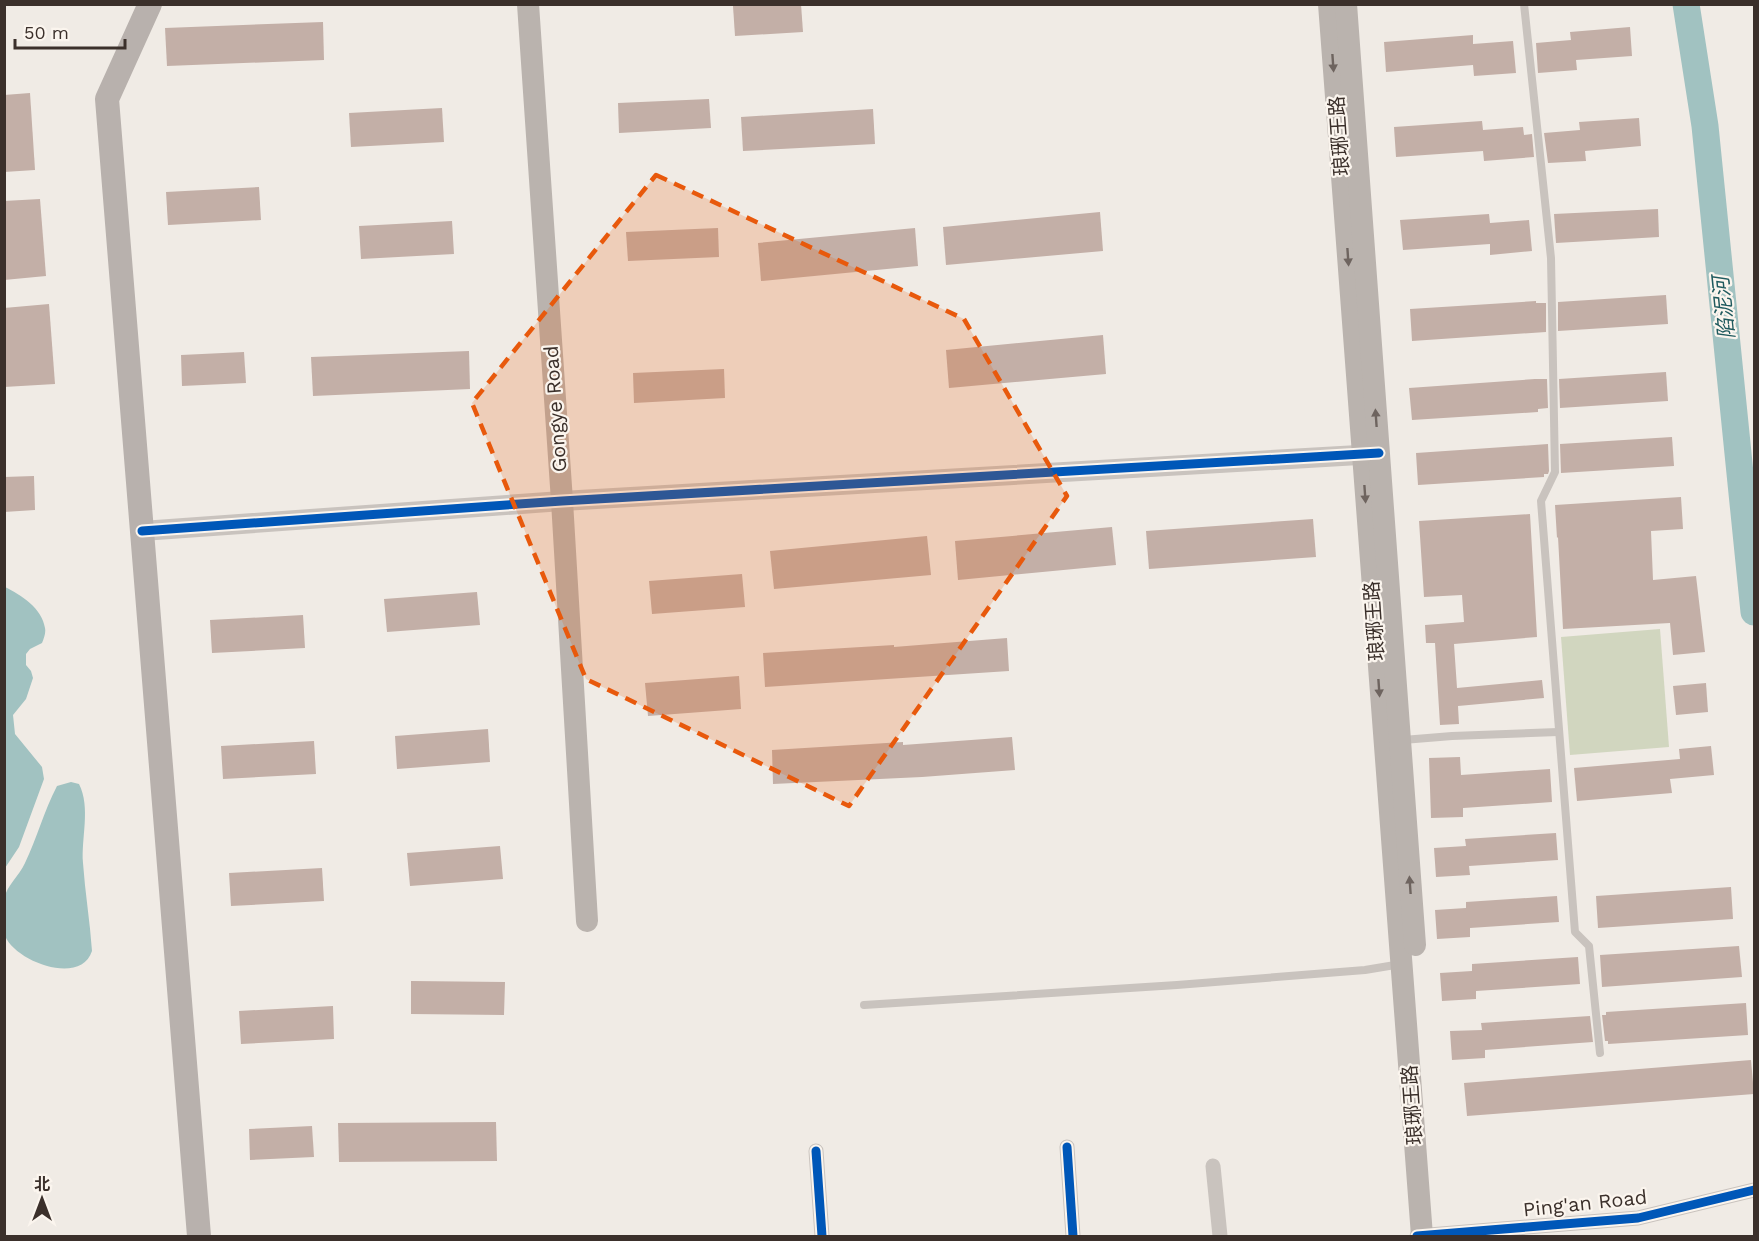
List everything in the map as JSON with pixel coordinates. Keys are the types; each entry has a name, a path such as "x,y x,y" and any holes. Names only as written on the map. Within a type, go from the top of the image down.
{"main road":[{"path":"150,4 107,99 200,1236"},
{"name":"Gongye Road","path":"528,4 562,501 587,921"},
{"name":"琅琊王路","path":"1329,4 1371,454"},
{"name":"琅琊王路","path":"1346,4 1371,454 1427,1236"},
{"name":"琅琊王路","path":"1391,741 1401,964 1427,1236"}],"street":[{"path":"142,531 562,501 1371,454"},
{"path":"1067,1146 1073,1236"},
{"path":"816,1151 822,1236"},
{"path":"1213,1166 1220,1236"},
{"name":"Ping'an Road","path":"1427,1236 1638,1218 1755,1190"}],"lane":[{"path":"1524,4 1551,258 1555,472 1541,501 1575,932 1589,946 1600,1053"},
{"path":"1391,741 1558,732"},
{"path":"864,1005 1177,985 1365,970 1401,964"}],"highlighted area":[{"path":"656,175 964,319 1067,496 849,806 586,679 472,403"}],"green space":[{"path":"1660,629 1669,747 1570,755 1561,637"}],"water":[{"path":"5,587 24,598 40,614 45,636 42,643 30,649 26,654 26,665 33,678 26,699 13,715 15,734 42,767 44,779 19,847 5,868"},
{"path":"71,782 79,784 83,793 85,813 83,863 92,951 86,961 75,967 63,968 34,961 11,946 4,933 3,906 10,885 25,863 57,786"}],"building":[{"path":"801,4 803,32 735,36 733,6"},
{"path":"323,22 324,60 167,66 165,28"},
{"path":"1630,27 1632,56 1576,60 1577,70 1538,73 1536,43 1571,40 1570,32"},
{"path":"1473,35 1473,44 1513,41 1516,73 1474,76 1473,65 1386,72 1384,42"},
{"path":"30,93 35,170 4,172 4,95"},
{"path":"709,99 711,128 619,133 618,103"},
{"path":"442,108 444,142 351,147 349,113"},
{"path":"873,109 875,144 743,151 741,117"},
{"path":"1639,118 1641,146 1585,151 1586,161 1548,163 1544,133 1580,130 1579,122"},
{"path":"1482,121 1483,130 1523,127 1524,135 1532,134 1534,157 1484,161 1483,151 1396,157 1394,127"},
{"path":"259,187 261,220 168,225 166,192"},
{"path":"40,199 46,276 4,280 4,201"},
{"path":"1658,209 1659,237 1556,243 1554,214"},
{"path":"1100,212 1103,251 946,265 943,227"},
{"path":"1489,214 1490,223 1529,220 1532,251 1490,255 1490,244 1403,250 1400,220"},
{"path":"452,221 454,254 361,259 359,226"},
{"path":"718,228 719,257 628,261 626,232"},
{"path":"915,228 918,266 761,281 758,243"},
{"path":"1666,295 1668,324 1558,331 1558,302"},
{"path":"1536,301 1536,303 1546,303 1546,332 1412,341 1410,309"},
{"path":"49,304 55,384 4,387 4,308"},
{"path":"1103,335 1106,374 949,388 946,350"},
{"path":"469,351 470,389 313,396 311,357"},
{"path":"244,352 246,383 182,386 181,355"},
{"path":"724,369 725,398 634,403 633,373"},
{"path":"1666,372 1668,401 1560,408 1559,379"},
{"path":"1547,379 1548,408 1538,409 1538,412 1412,420 1409,388"},
{"path":"1672,437 1674,466 1561,473 1560,444"},
{"path":"1548,444 1549,471 1548,474 1544,474 1544,477 1418,485 1416,453"},
{"path":"34,476 35,510 4,512 4,477"},
{"path":"1681,497 1683,529 1651,531 1653,580 1696,576 1705,652 1673,655 1670,623 1563,629 1555,505"},
{"path":"1530,514 1537,637 1454,644 1457,688 1542,680 1544,698 1458,706 1459,724 1440,725 1435,643 1426,643 1425,625 1464,622 1462,595 1424,597 1419,521"},
{"path":"1313,519 1316,557 1149,569 1146,531"},
{"path":"1112,527 1116,565 958,580 955,541"},
{"path":"927,536 931,575 774,589 770,551"},
{"path":"742,574 745,607 652,614 649,581"},
{"path":"477,592 480,625 387,632 384,599"},
{"path":"303,615 305,648 212,653 210,620"},
{"path":"1007,638 1009,671 765,687 763,653 894,645 894,647"},
{"path":"739,676 741,709 648,716 645,683"},
{"path":"1706,683 1708,712 1676,715 1673,686"},
{"path":"488,729 490,762 397,769 395,736"},
{"path":"1012,737 1015,770 773,784 772,750 903,742 903,745"},
{"path":"314,741 316,774 223,779 221,746"},
{"path":"1711,746 1714,775 1670,779 1672,793 1577,801 1574,768 1680,759 1679,749"},
{"path":"1460,757 1461,775 1550,769 1552,802 1463,808 1463,817 1431,818 1429,758"},
{"path":"1556,833 1558,860 1469,866 1470,875 1436,877 1434,848 1466,846 1465,839"},
{"path":"500,846 503,879 410,886 407,853"},
{"path":"322,868 324,901 231,906 229,873"},
{"path":"1731,887 1733,919 1598,928 1596,896"},
{"path":"1557,896 1559,922 1470,928 1470,937 1437,939 1435,910 1466,908 1466,902"},
{"path":"1739,946 1742,977 1602,987 1600,955"},
{"path":"1578,957 1580,984 1476,991 1476,999 1442,1001 1440,973 1472,971 1472,964"},
{"path":"411,981 505,982 504,1015 411,1014"},
{"path":"1746,1003 1748,1035 1608,1044 1608,1041 1605,1041 1602,1015 1606,1015 1606,1012"},
{"path":"333,1006 334,1039 241,1044 239,1011"},
{"path":"1590,1016 1593,1042 1485,1050 1485,1058 1452,1060 1450,1031 1482,1030 1481,1023"},
{"path":"1751,1060 1754,1094 1467,1116 1464,1083"},
{"path":"496,1122 497,1161 339,1162 338,1123"},
{"path":"312,1126 314,1157 250,1160 249,1129"}],"waterway":[{"name":"陷泥河","path":"1686,4 1705,126 1754,612"}],"cycle path":[{"path":"142,531 562,501 1379,453"},
{"path":"1067,1147 1073,1236"},
{"path":"816,1151 822,1236"},
{"path":"1417,1236 1638,1218 1754,1190"}]}
